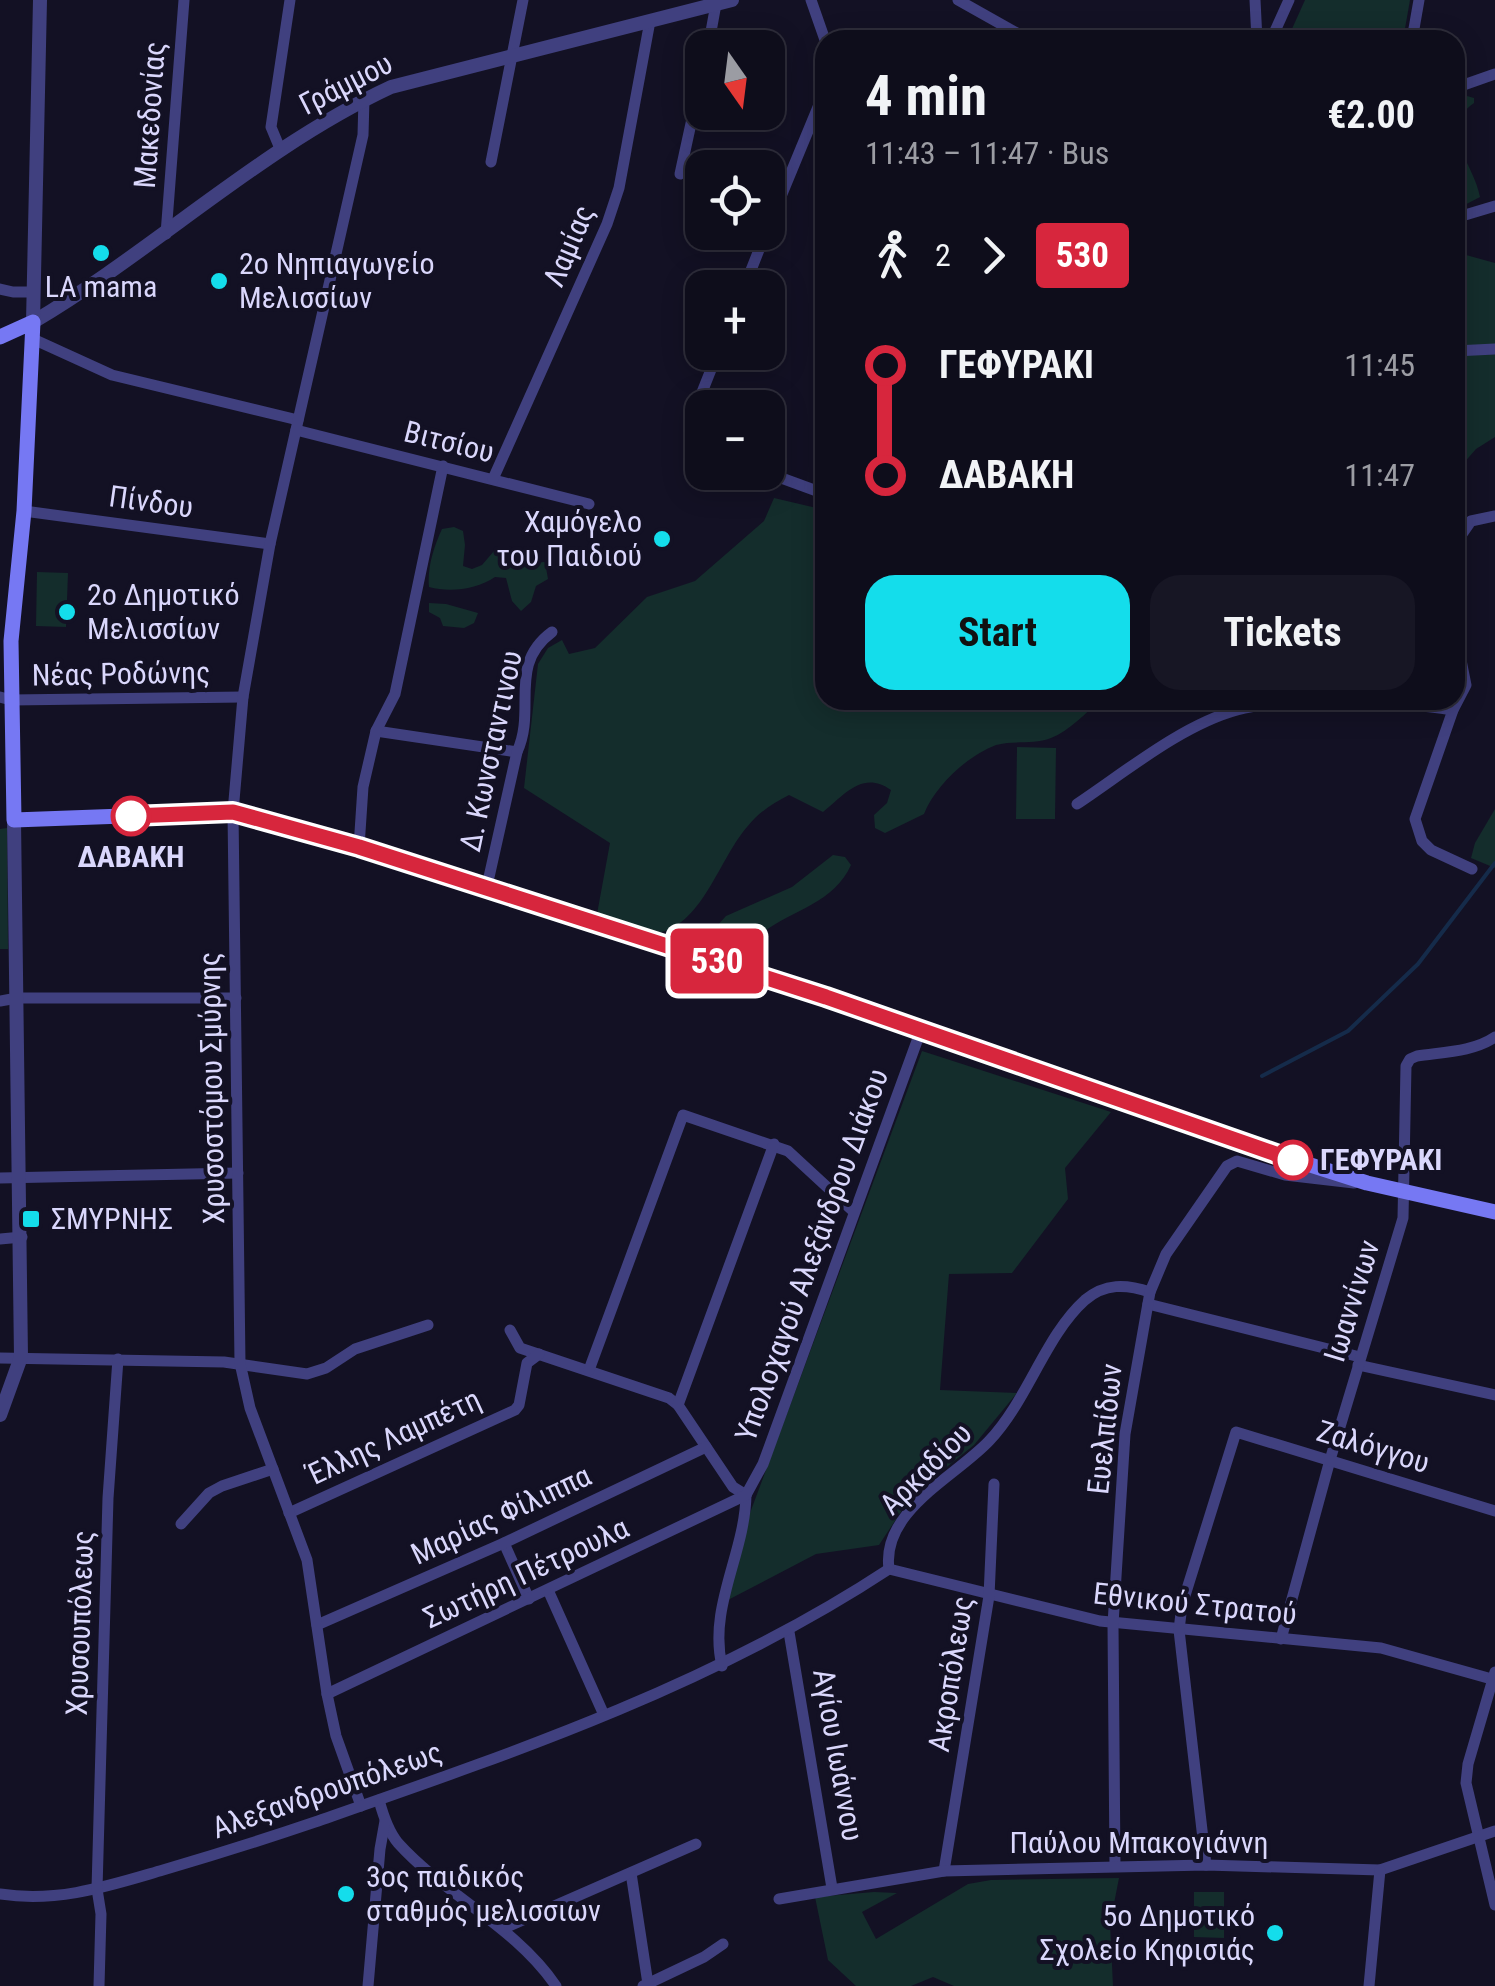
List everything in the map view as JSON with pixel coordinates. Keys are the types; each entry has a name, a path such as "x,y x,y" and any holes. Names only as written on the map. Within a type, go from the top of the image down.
{"main road":[{"path":"0,339 33,322 24,510 6,698 14,820 233,812 488,886 1367,1184 1495,1212"},
{"path":"0,339 16,344 32,359"}],"street":[{"path":"33,322 40,0"},
{"name":"Μακεδονίας","path":"166,234 184,0"},
{"path":"281,151 271,127 290,0"},
{"path":"491,162 523,0"},
{"name":"Γράμμου","path":"33,322 166,234 281,151 364,100 426,76 732,0"},
{"path":"811,0 822,30"},
{"path":"958,0 1011,30"},
{"path":"1255,0 1256,30"},
{"path":"1275,30 1289,0"},
{"path":"1414,30 1419,0"},
{"path":"711,30 716,4"},
{"name":"Λαμίας","path":"493,478 608,224 619,188 650,21"},
{"path":"1465,84 1495,74"},
{"name":"Χρυσοστόμου Σμύρνης","path":"361,1806 326,1694 306,1560 250,1408 240,1364 233,812 243,697 270,544 363,136 364,100"},
{"path":"785,187 815,114"},
{"path":"680,174 690,130"},
{"path":"1465,215 1495,206"},
{"path":"0,289 34,292"},
{"name":"Βιτσίου","path":"33,339 112,375 589,504"},
{"path":"1465,350 1495,349"},
{"path":"359,847 363,787 376,731 390,707 398,680 443,466"},
{"path":"785,480 815,490"},
{"name":"Πίνδου","path":"24,510 270,544"},
{"path":"1465,530 1481,516 1495,516"},
{"name":"Δ. Κωνσταντινου","path":"488,886 526,723 524,679 529,659 539,641 552,632"},
{"name":"Νέας Ροδώνης","path":"6,698 243,697"},
{"path":"1078,804 1149,755 1236,710"},
{"path":"1453,710 1415,818 1422,841 1431,850 1472,869"},
{"path":"376,731 517,752"},
{"path":"0,1414 22,1357 14,820"},
{"path":"0,1001 236,998"},
{"name":"Υπολοχαγού Αλεξάνδρου Διάκου","path":"722,1666 716,1631 746,1515 746,1494 762,1464 921,1030"},
{"name":"Ιωαννίνων","path":"1281,1639 1403,1218 1406,1066 1410,1059 1466,1049 1495,1037"},
{"path":"589,1370 682,1115 788,1151 853,1211"},
{"path":"678,1405 774,1144"},
{"name":"Ευελπίδων","path":"1115,1866 1113,1624 1125,1434 1149,1298 1166,1254 1220,1174 1237,1161 1314,1180 1367,1184"},
{"path":"0,1178 238,1173"},
{"path":"0,1239 22,1238"},
{"name":"Αρκαδίου","path":"890,1570 891,1540 905,1518 990,1440 1010,1416 1084,1302 1114,1286 1128,1285 1149,1298 1359,1361 1495,1395"},
{"path":"0,1358 240,1364 307,1374 326,1368 355,1348 428,1325"},
{"path":"510,1330 520,1348 669,1398 678,1405 733,1486 746,1494"},
{"name":"Έλλης Λαμπέτη","path":"290,1513 515,1410 520,1405 527,1363 539,1354"},
{"name":"Χρυσουπόλεως","path":"99,1986 108,1498 118,1359"},
{"name":"Ζαλόγγου","path":"1179,1630 1182,1605 1236,1432 1495,1511"},
{"name":"Μαρίας Φίλιππα","path":"317,1625 504,1543 706,1447"},
{"path":"182,1524 209,1493 273,1469"},
{"name":"Ακροπόλεως","path":"944,1871 989,1596 994,1484"},
{"name":"Σωτήρη Πέτρουλα","path":"326,1694 746,1494"},
{"path":"504,1543 529,1599"},
{"path":"722,1666 789,1632 890,1570"},
{"name":"Εθνικού Στρατού","path":"890,1570 1113,1624 1381,1648 1494,1678"},
{"path":"548,1590 604,1715"},
{"path":"1179,1630 1206,1865"},
{"name":"Αγίου Ιωάννου","path":"789,1632 832,1888"},
{"name":"Αλεξανδρουπόλεως","path":"0,1894 42,1898 98,1889 235,1850 604,1715 722,1666"},
{"path":"1494,1678 1468,1764 1466,1784 1495,1905"},
{"path":"379,1800 396,1841 502,1929 544,1968 556,1986"},
{"path":"368,1986 385,1821"},
{"name":"Παύλου Μπακογιάννη","path":"779,1899 944,1871 1206,1865 1380,1870 1495,1832"},
{"path":"502,1929 696,1844"},
{"path":"1369,1986 1380,1870"},
{"path":"630,1873 646,1985 704,1958 723,1944"}],"green space":[{"path":"1305,0 1410,0 1405,30 1292,30"},
{"path":"1465,98 1474,98 1474,103 1465,111"},
{"path":"1465,157 1477,185 1480,197 1465,205"},
{"path":"1465,255 1495,263 1495,437 1465,462"},
{"path":"774,498 815,508 815,710 1089,710 1051,738 996,745 974,756 944,783 924,814 885,833 875,828 874,815 887,803 891,790 881,784 863,783 823,812 789,795 752,822 703,898 676,926 659,933 620,929 597,914 610,843 524,788 538,664 548,648 562,640 569,654 595,648 647,597 695,581 764,521"},
{"path":"454,527 463,531 463,566 472,569 482,565 494,551 528,563 545,562 548,579 536,586 531,602 521,611 512,601 506,578 495,577 464,589 429,587 430,565 439,536 442,529"},
{"path":"37,572 68,573 66,627 36,626"},
{"path":"429,603 478,613 474,623 464,628 443,626 440,618 429,612"},
{"path":"1017,747 1056,748 1055,819 1016,819"},
{"path":"1495,809 1495,868 1471,858 1475,843"},
{"path":"7,828 8,949 0,949 0,829"},
{"path":"833,855 845,857 851,865 844,878 824,897 762,933 764,950 758,962 722,952 714,941 716,927 726,916 792,887"},
{"path":"922,1051 1111,1112 1065,1168 1068,1199 1012,1273 949,1274 940,1390 1017,1393 974,1445 912,1495 879,1545 816,1554 726,1601 750,1513"},
{"path":"1119,1878 1110,1924 1113,1986 954,1986 933,1977 911,1986 856,1986 828,1960 815,1897 897,1893 862,1912 876,1939 968,1884 991,1880"},
{"path":"1194,1892 1224,1892 1224,1938 1194,1937"}],"waterway":[{"path":"1262,1076 1348,1031 1418,964 1495,863"}],"bus line":[{"name":"530","path":"131,816 233,812 359,847 826,997 1293,1160"}],"place":[{"name":"LA mama","path":"101,253"},
{"name":"2ο Νηπιαγωγείο Μελισσίων","path":"219,281"},
{"name":"Χαμόγελο του Παιδιού","path":"662,539"},
{"name":"2ο Δημοτικό Μελισσίων","path":"67,612"},
{"name":"ΔΑΒΑΚΗ","path":"131,816"},
{"name":"ΓΕΦΥΡΑΚΙ","path":"1293,1160"},
{"name":"ΣΜΥΡΝΗΣ","path":"31,1219"},
{"name":"3ος παιδικός σταθμός μελισσιων","path":"346,1894"},
{"name":"5ο Δημοτικό Σχολείο Κηφισιάς","path":"1275,1933"}]}
